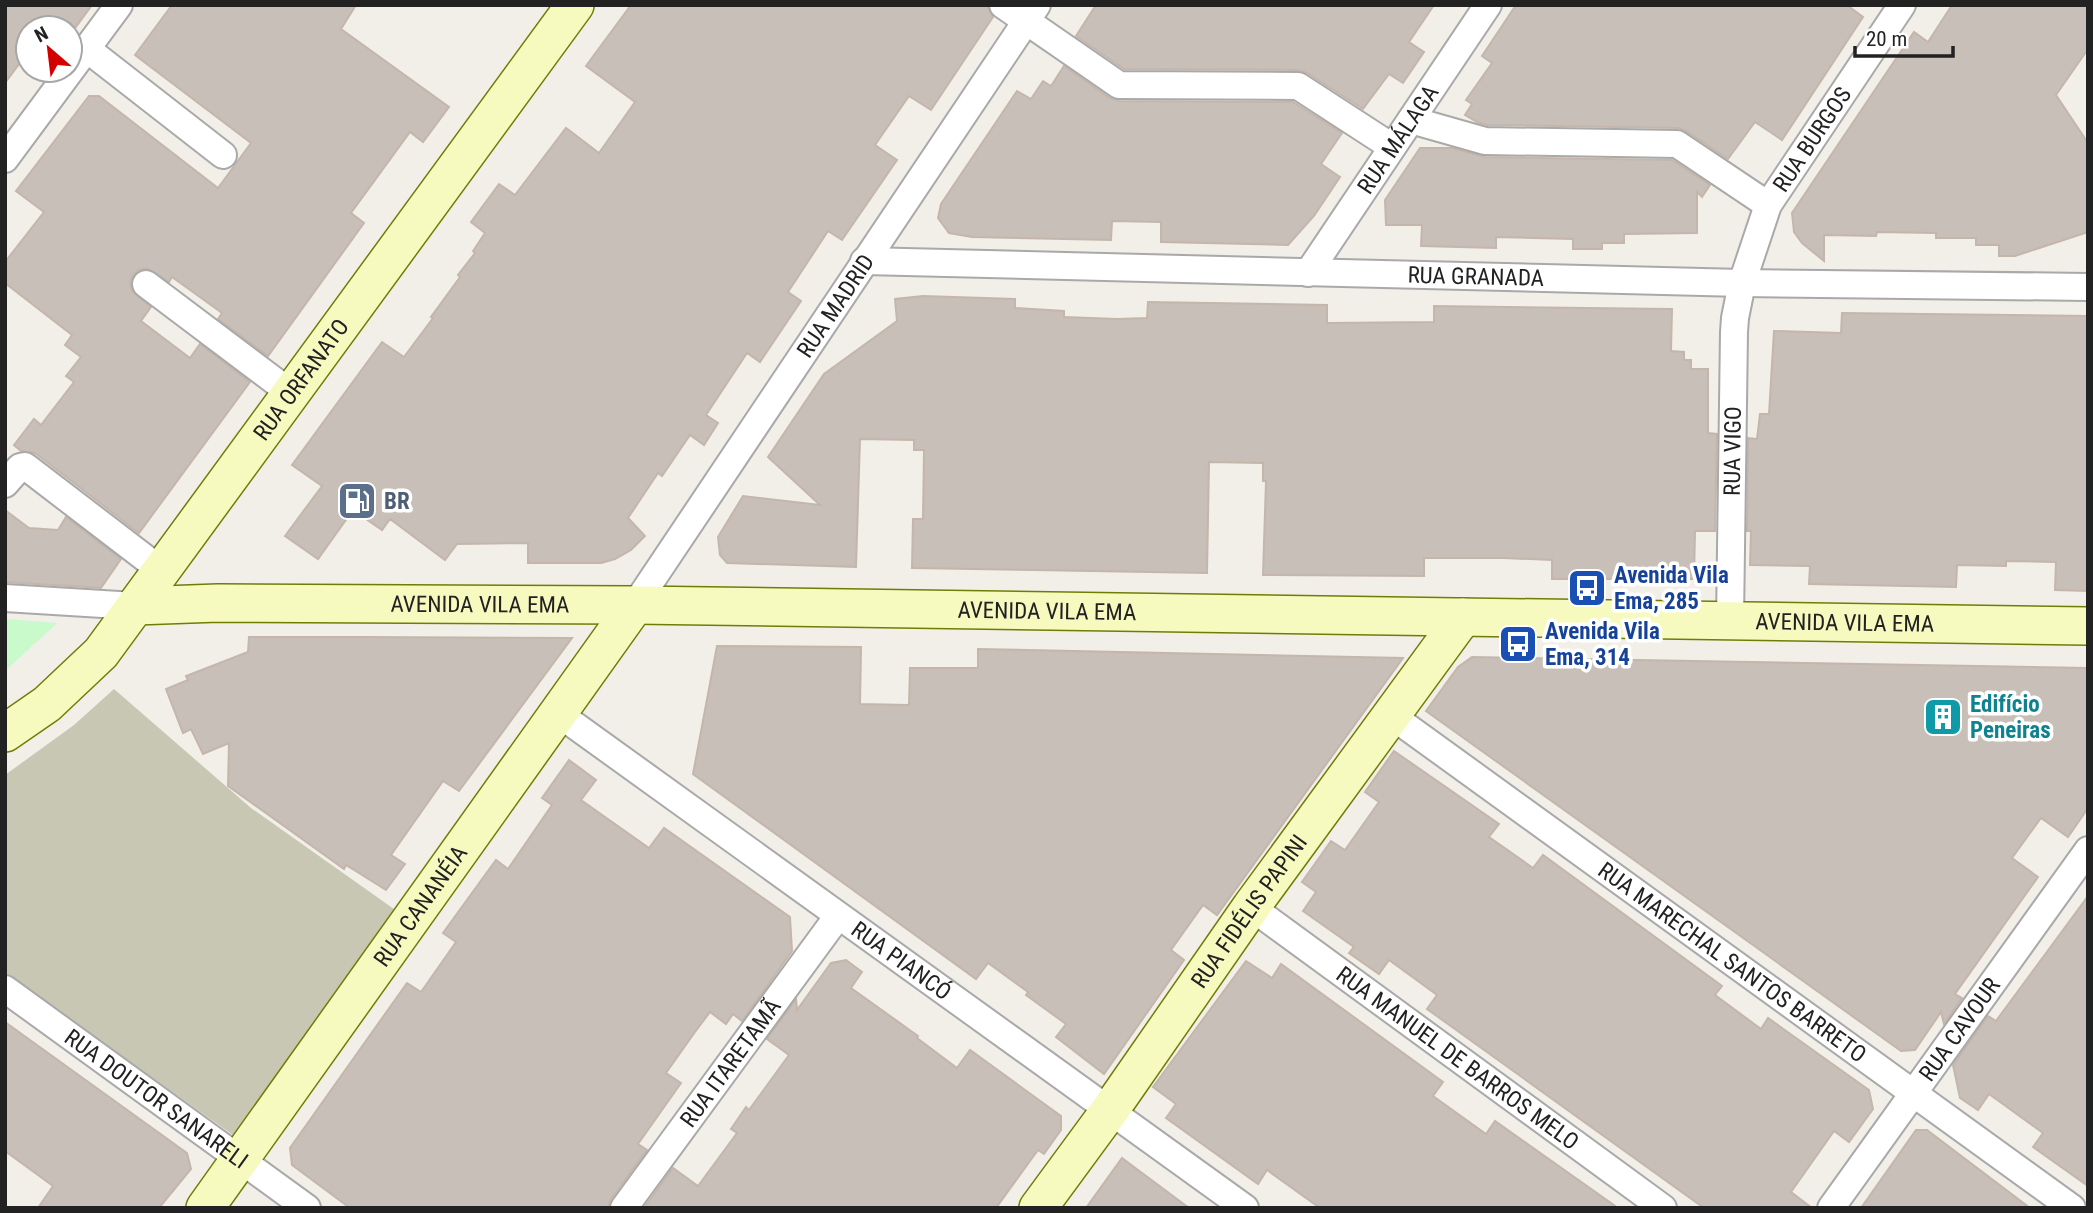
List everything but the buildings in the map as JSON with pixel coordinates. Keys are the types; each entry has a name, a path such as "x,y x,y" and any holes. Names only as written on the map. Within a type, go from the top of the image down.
{"main road":[{"name":"RUA ORFANATO","path":"5,733 47,704 100,653 575,5"},
{"name":"AVENIDA VILA EMA","path":"135,606 218,603 635,605 2088,626"},
{"name":"RUA CANANÉIA","path":"205,1208 635,605"},
{"name":"RUA FIDÉLIS PAPINI","path":"1038,1208 1110,1110 1251,907 1463,617"}],"street":[{"path":"5,159 119,5"},
{"path":"1003,5 1031,13 1119,85 1298,86 1392,148"},
{"name":"RUA MÁLAGA","path":"1308,273 1488,5"},
{"name":"RUA BURGOS","path":"1742,283 1769,205 1902,5"},
{"name":"RUA MADRID","path":"635,605 1031,13"},
{"path":"87,49 223,155"},
{"path":"1411,120 1485,141 1677,144 1769,205"},
{"name":"RUA GRANADA","path":"863,261 1742,283 2088,287"},
{"name":"RUA VIGO","path":"1730,621 1734,332 1742,283"},
{"path":"146,284 292,394"},
{"path":"5,484 20,467 25,466 162,571"},
{"name":"AVENIDA VILA EMA","path":"5,598 135,606"},
{"name":"RUA PIANCÓ","path":"559,714 1245,1208"},
{"name":"RUA MARECHAL SANTOS BARRETO","path":"1392,716 2072,1208"},
{"name":"RUA CAVOUR","path":"1832,1208 2088,850"},
{"name":"RUA MANUEL DE BARROS MELO","path":"1251,907 1663,1208"},
{"name":"RUA ITARETAMÃ","path":"624,1208 838,916"},
{"name":"RUA DOUTOR SANARELI","path":"5,989 307,1208"}],"shaded area":[{"path":"114,689 251,808 401,914 240,1140 5,973 5,775 74,725"}],"green space":[{"path":"5,619 57,623 5,671"}],"place":[{"name":"BR","path":"357,501"},
{"name":"Avenida Vila Ema, 285","path":"1587,588"},
{"name":"Avenida Vila Ema, 314","path":"1518,644"},
{"name":"Edifício Peneiras","path":"1943,717"}]}
